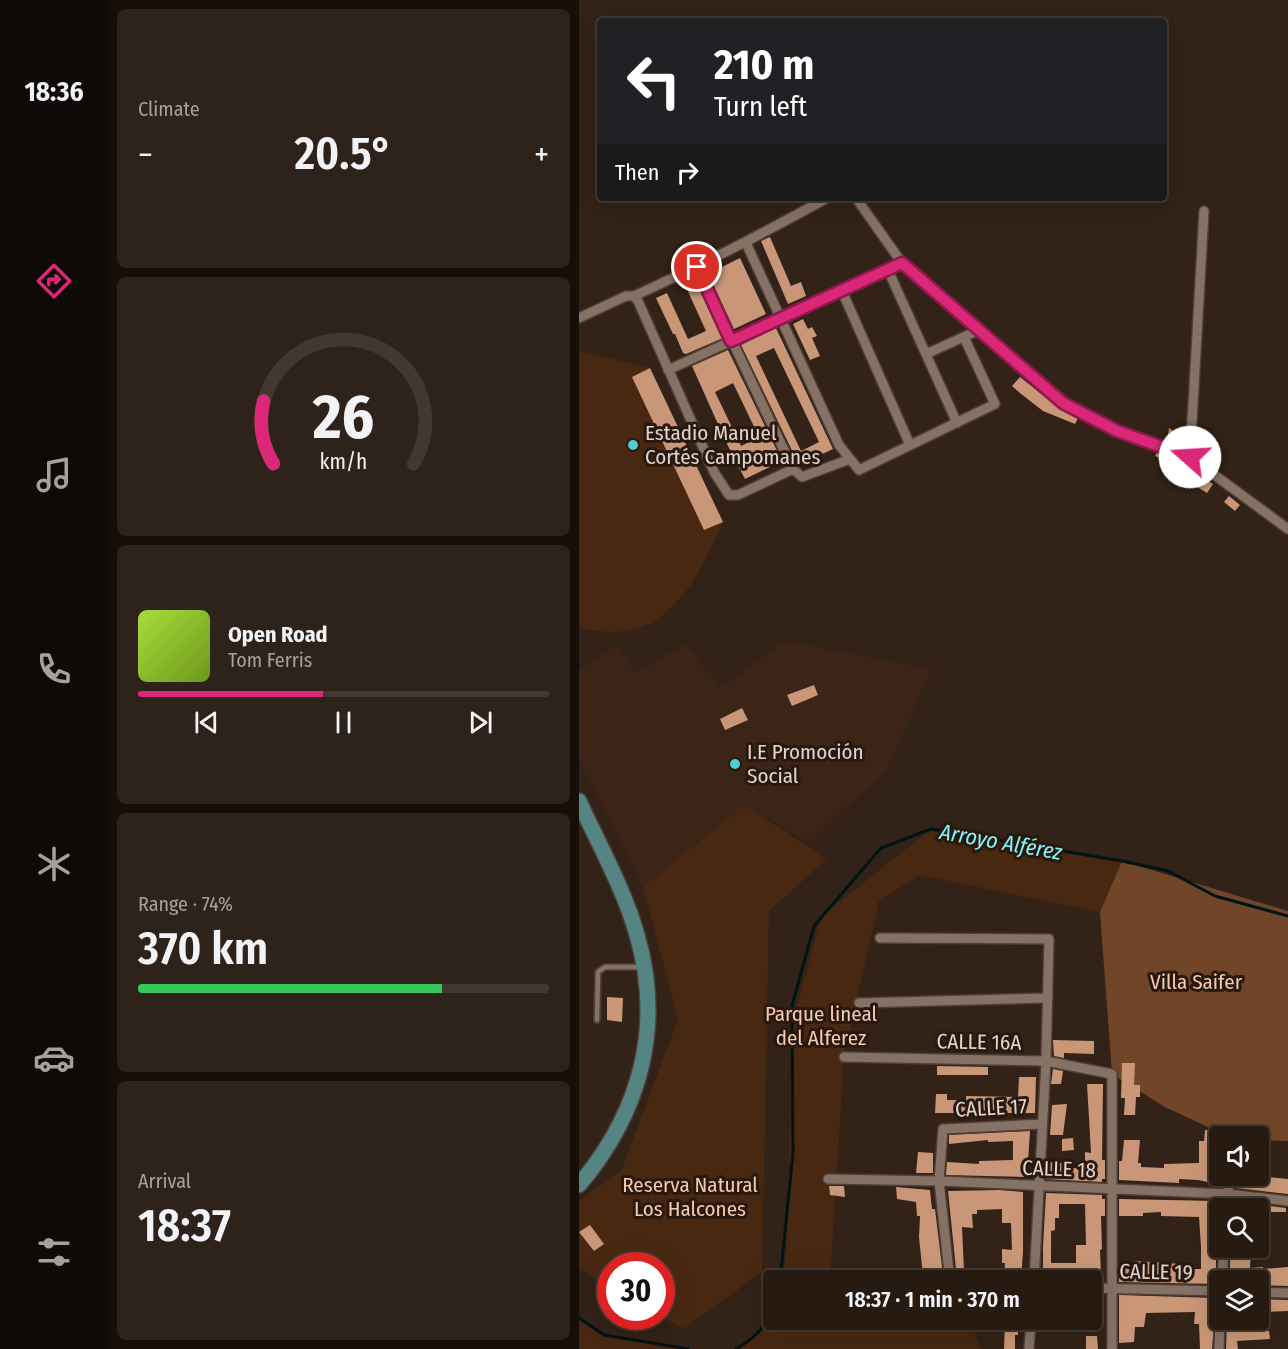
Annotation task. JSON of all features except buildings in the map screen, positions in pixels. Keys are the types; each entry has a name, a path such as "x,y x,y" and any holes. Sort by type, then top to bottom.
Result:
{"main road":[{"path":"579,801 623,895 637,934 645,967 647,1006 646,1041 639,1082 633,1100 614,1135 579,1185"}],"street":[{"path":"579,318 697,267 822,201"},
{"path":"858,201 902,263 1063,403 1117,431 1190,457 1288,529"},
{"path":"1190,457 1204,211"},
{"path":"746,243 839,445 859,470 995,404 964,337"},
{"path":"668,370 902,263"},
{"path":"697,267 793,469 802,477 850,459"},
{"path":"888,270 957,423"},
{"path":"842,291 910,445"},
{"path":"634,296 714,472 729,495 738,495 793,469"},
{"path":"926,354 979,330"},
{"path":"880,938 1049,939 1046,1061 1035,1270"},
{"path":"859,1003 1048,998"},
{"name":"CALLE 16A","path":"844,1056 1046,1061 1112,1074 1112,1189"},
{"name":"CALLE 17","path":"939,1181 943,1129 1042,1124"},
{"name":"CALLE 18","path":"828,1179 939,1181 1227,1194 1288,1200"},
{"path":"939,1181 948,1270"},
{"path":"1227,1198 1228,1186"},
{"path":"1112,1189 1112,1349"},
{"name":"CALLE 19","path":"1102,1288 1209,1291"},
{"path":"1269,1292 1288,1293"},
{"path":"1029,1349 1030,1330"},
{"path":"1219,1349 1220,1330"}],"lane":[{"path":"597,1020 598,972 605,967 645,967"}],"shaded area":[{"name":"I.E Promoción Social","path":"785,641 932,669 888,768 809,843 744,805 643,887 579,760 579,669 617,645 636,673 685,644 721,687"}],"green space":[{"name":"Estadio Manuel Cortés Campomanes","path":"579,351 650,368 723,522 700,569 672,608 654,621 633,630 608,632 579,627"},
{"name":"Reserva Natural Los Halcones","path":"744,805 827,859 769,911 762,1272 683,1329 675,1324 675,1252 597,1252 597,1279 579,1269 579,1201 622,1169 678,1019 643,887"},
{"name":"Parque lineal del Alferez","path":"931,829 1122,861 1100,912 920,875 879,901 844,1057 831,1270 785,1270 789,1192 792,1025 821,917"},
{"name":"Villa Saifer","path":"1122,861 1288,911 1288,1141 1269,1140 1269,1126 1209,1128 1165,1107 1112,1074 1100,912"},
{"path":"579,1317 604,1335 684,1349 581,1349 579,1348"},
{"path":"763,1327 763,1330 969,1330 974,1331 981,1349 734,1349"}],"waterway":[{"name":"Arroyo Alférez","path":"781,1270 793,1153 792,1006 814,926 881,848 931,829 1122,861 1168,871 1215,896 1288,916"},
{"name":"Arroyo Alférez","path":"579,1318 604,1335 688,1349"},
{"name":"Arroyo Alférez","path":"736,1349 758,1333 763,1326"}],"place":[{"name":"Estadio Manuel Cortés Campomanes","path":"633,445"},
{"name":"I.E Promoción Social","path":"735,764"}],"route":[{"path":"697,267 731,341 902,263 1063,403 1117,431 1190,457"}]}
